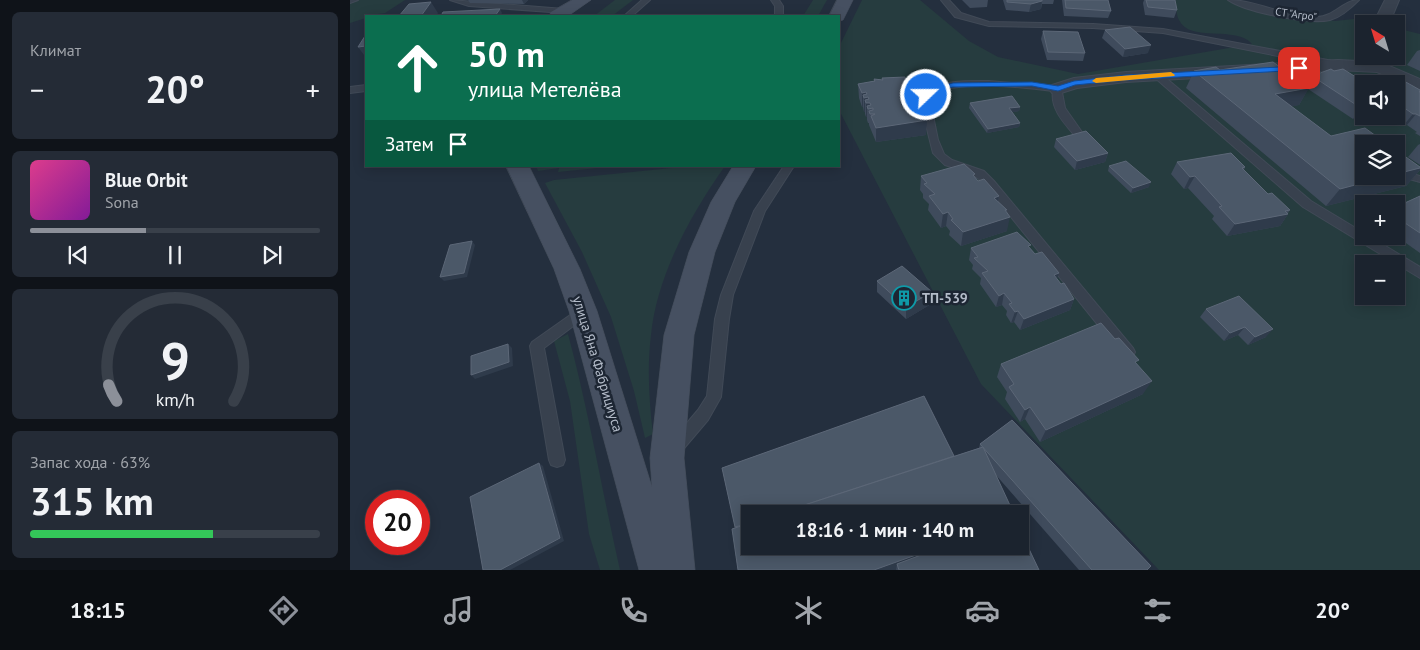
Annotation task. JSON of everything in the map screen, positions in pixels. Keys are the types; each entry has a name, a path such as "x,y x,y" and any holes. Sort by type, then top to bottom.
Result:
{"main road":[{"path":"566,14 583,0"},
{"path":"566,14 596,0"},
{"path":"838,15 845,0"},
{"name":"улица Яна Фабрициуса","path":"516,167 567,269 583,311 658,570"},
{"path":"676,570 668,458 679,335 702,252 723,202 744,167"}],"street":[{"path":"1386,15 1392,2 1408,0"},
{"path":"1058,89 1074,83 1157,75 1355,63"},
{"path":"1383,65 1420,86"}],"lane":[{"path":"350,1 354,0"},
{"path":"454,0 469,4 566,14"},
{"path":"629,15 646,0"},
{"path":"775,0 779,6 779,15"},
{"path":"945,0 958,15 983,24 1092,26 1163,31 1338,65"},
{"name":"СТ \"Агро\"","path":"1232,0 1259,8 1309,18 1327,18 1336,15 1355,0"},
{"path":"1157,75 1306,204 1420,273"},
{"path":"1079,135 1064,114 1057,96 1058,89 1032,84 953,85 930,90 926,95 925,102 940,156 948,162 980,173 990,183 1136,362"},
{"path":"350,90 365,88"},
{"path":"668,458 714,397 727,295 760,211 788,167"},
{"path":"1406,175 1420,179"},
{"path":"558,460 537,346 583,311"}],"green space":[{"path":"350,0 405,0 385,13 365,15 365,18 350,23"},
{"path":"615,0 633,0 613,15 595,15"},
{"path":"813,0 827,0 819,15 804,15"},
{"path":"862,0 920,0 969,41 998,57 1078,74 1252,44 1245,38 1236,35 1203,33 1184,27 1178,18 1175,0 1228,0 1250,10 1335,21 1355,19 1355,65 1405,65 1405,30 1420,34 1420,570 1159,570 981,384 840,112 840,45"},
{"path":"536,167 607,167 558,172 559,168 538,171"},
{"path":"681,167 724,167 688,225 660,290 651,335 649,360 653,434 645,438 634,391 611,317 582,252 545,183 554,180"},
{"path":"568,334 620,570 600,570 589,534 570,401 554,341"}],"building":[{"path":"1007,0 1042,1 1031,4 1007,2"},
{"path":"1065,0 1108,0 1111,11 1066,8"},
{"path":"1146,0 1175,0 1177,10 1148,7"},
{"path":"431,2 422,15 400,15 409,4"},
{"path":"500,9 496,15 442,15 443,12"},
{"path":"1130,27 1151,45 1125,49 1105,30"},
{"path":"1043,31 1078,32 1085,53 1048,52"},
{"path":"365,36 365,46 358,47"},
{"path":"1273,62 1309,88 1275,94 1331,136 1365,128 1375,135 1355,135 1355,185 1340,189 1194,71 1216,67 1220,70"},
{"path":"1331,69 1334,71 1343,69 1355,76 1355,104 1312,76"},
{"path":"905,77 910,86 906,87 916,108 920,108 927,120 876,128 871,116 875,114 870,114 869,111 873,110 873,108 868,109 867,106 871,105 866,103 865,100 869,99 868,97 864,98 863,95 867,94 866,92 862,93 858,84 875,81 874,79 883,80 882,78"},
{"path":"1405,82 1420,90 1420,116 1405,108"},
{"path":"1012,96 1020,107 1009,108 1020,123 988,129 970,103"},
{"path":"1086,131 1108,153 1077,161 1056,139"},
{"path":"1231,153 1245,167 1242,168 1268,194 1272,193 1290,210 1285,211 1288,214 1235,224 1219,207 1222,206 1195,176 1190,177 1177,162"},
{"path":"1405,156 1420,167 1405,172"},
{"path":"1126,161 1151,182 1133,188 1109,166"},
{"path":"964,164 975,174 973,175 978,181 984,179 999,196 994,198 1007,210 1005,210 1010,217 963,232 951,220 953,219 948,212 943,214 929,196 935,194 924,184 927,183 921,176"},
{"path":"1420,196 1420,233 1405,223 1405,203"},
{"path":"1017,232 1031,245 1028,246 1035,254 1042,252 1059,273 1054,275 1061,284 1064,283 1074,299 1024,319 1018,311 1015,312 1009,304 1012,303 1004,293 999,296 982,273 988,271 974,258 978,257 971,248"},
{"path":"472,241 464,273 440,277 450,245"},
{"path":"902,266 932,292 906,307 877,281"},
{"path":"1239,296 1273,329 1255,337 1245,327 1230,333 1206,309"},
{"path":"1101,323 1115,339 1119,338 1139,360 1135,362 1152,381 1046,430 1030,407 1025,410 1009,387 1014,384 1001,364"},
{"path":"508,344 509,362 471,375 471,356"},
{"path":"924,396 954,456 804,505 741,505 741,525 735,527 722,468"},
{"path":"1012,420 1151,566 1147,570 1092,570 980,444"},
{"path":"983,447 1010,505 805,505"},
{"path":"539,463 560,538 500,570 483,570 470,497"},
{"path":"741,526 741,555 916,555 874,570 738,570 732,529"},
{"path":"1029,549 1039,570 899,570 897,564 921,555 1029,555"}],"slow traffic":[{"path":"1096,81 1171,75"}],"place":[{"name":"ТП-539","path":"904,298"}],"route":[{"path":"926,95 930,90 953,85 1032,84 1058,89 1064,85 1074,83 1157,75 1299,68"}]}
